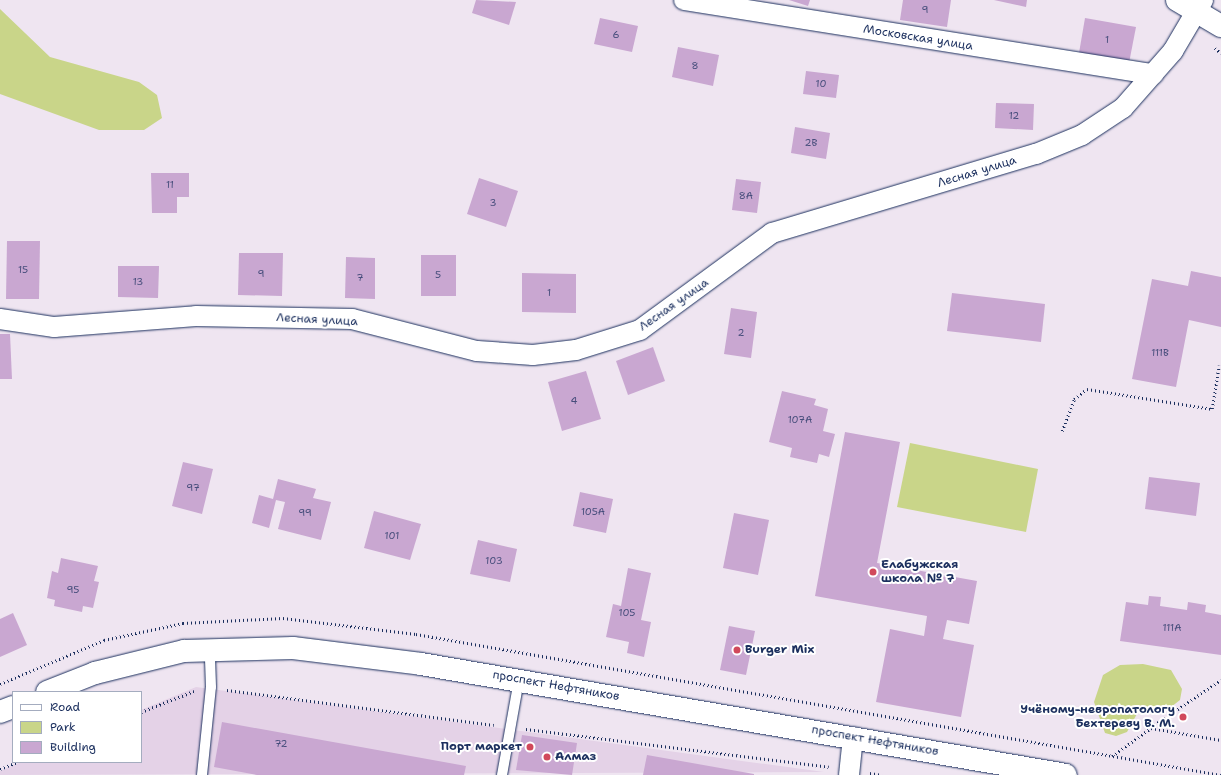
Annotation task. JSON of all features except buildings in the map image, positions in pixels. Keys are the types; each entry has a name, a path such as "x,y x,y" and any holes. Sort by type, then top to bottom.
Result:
{"main road":[{"path":"1177,0 1201,6 1221,26"},
{"name":"проспект Нефтяников","path":"50,691 96,673 184,651 210,649 293,648 362,654 854,737 1066,775"},
{"path":"0,712 12,706"}],"street":[{"name":"Московская улица","path":"684,0 1153,74"},
{"name":"Лесная улица","path":"0,319 54,328 196,316 352,319 477,351 533,355 576,350 640,330 772,233 1036,154 1082,135 1123,108 1173,51 1201,6"},
{"path":"850,775 854,737"}],"lane":[{"path":"202,775 212,687 210,649"},
{"path":"502,775 520,680"}],"path":[{"path":"1062,430 1074,399 1087,389 1212,409 1219,366"},
{"path":"1112,756 1221,680"},
{"path":"1151,728 1221,740"},
{"path":"0,769 15,763"}],"shaded area":[{"path":"196,687 824,772 0,775 0,771 19,763 142,763 142,710"}],"green space":[{"path":"0,9 50,57 139,82 157,95 162,118 144,130 99,130 0,94"},
{"path":"910,443 1038,469 1026,532 897,507"},
{"path":"1143,664 1171,670 1182,689 1180,700 1171,707 1138,712 1127,732 1116,736 1105,733 1094,702 1103,675 1120,665"}],"place":[{"name":"Елабужская школа № 7","path":"873,572"},
{"name":"Burger Mix","path":"737,650"},
{"name":"Учёному-невропатологу Бехтереву В. М.","path":"1183,717"},
{"name":"Порт маркет","path":"530,747"},
{"name":"Алмаз","path":"547,757"}]}
